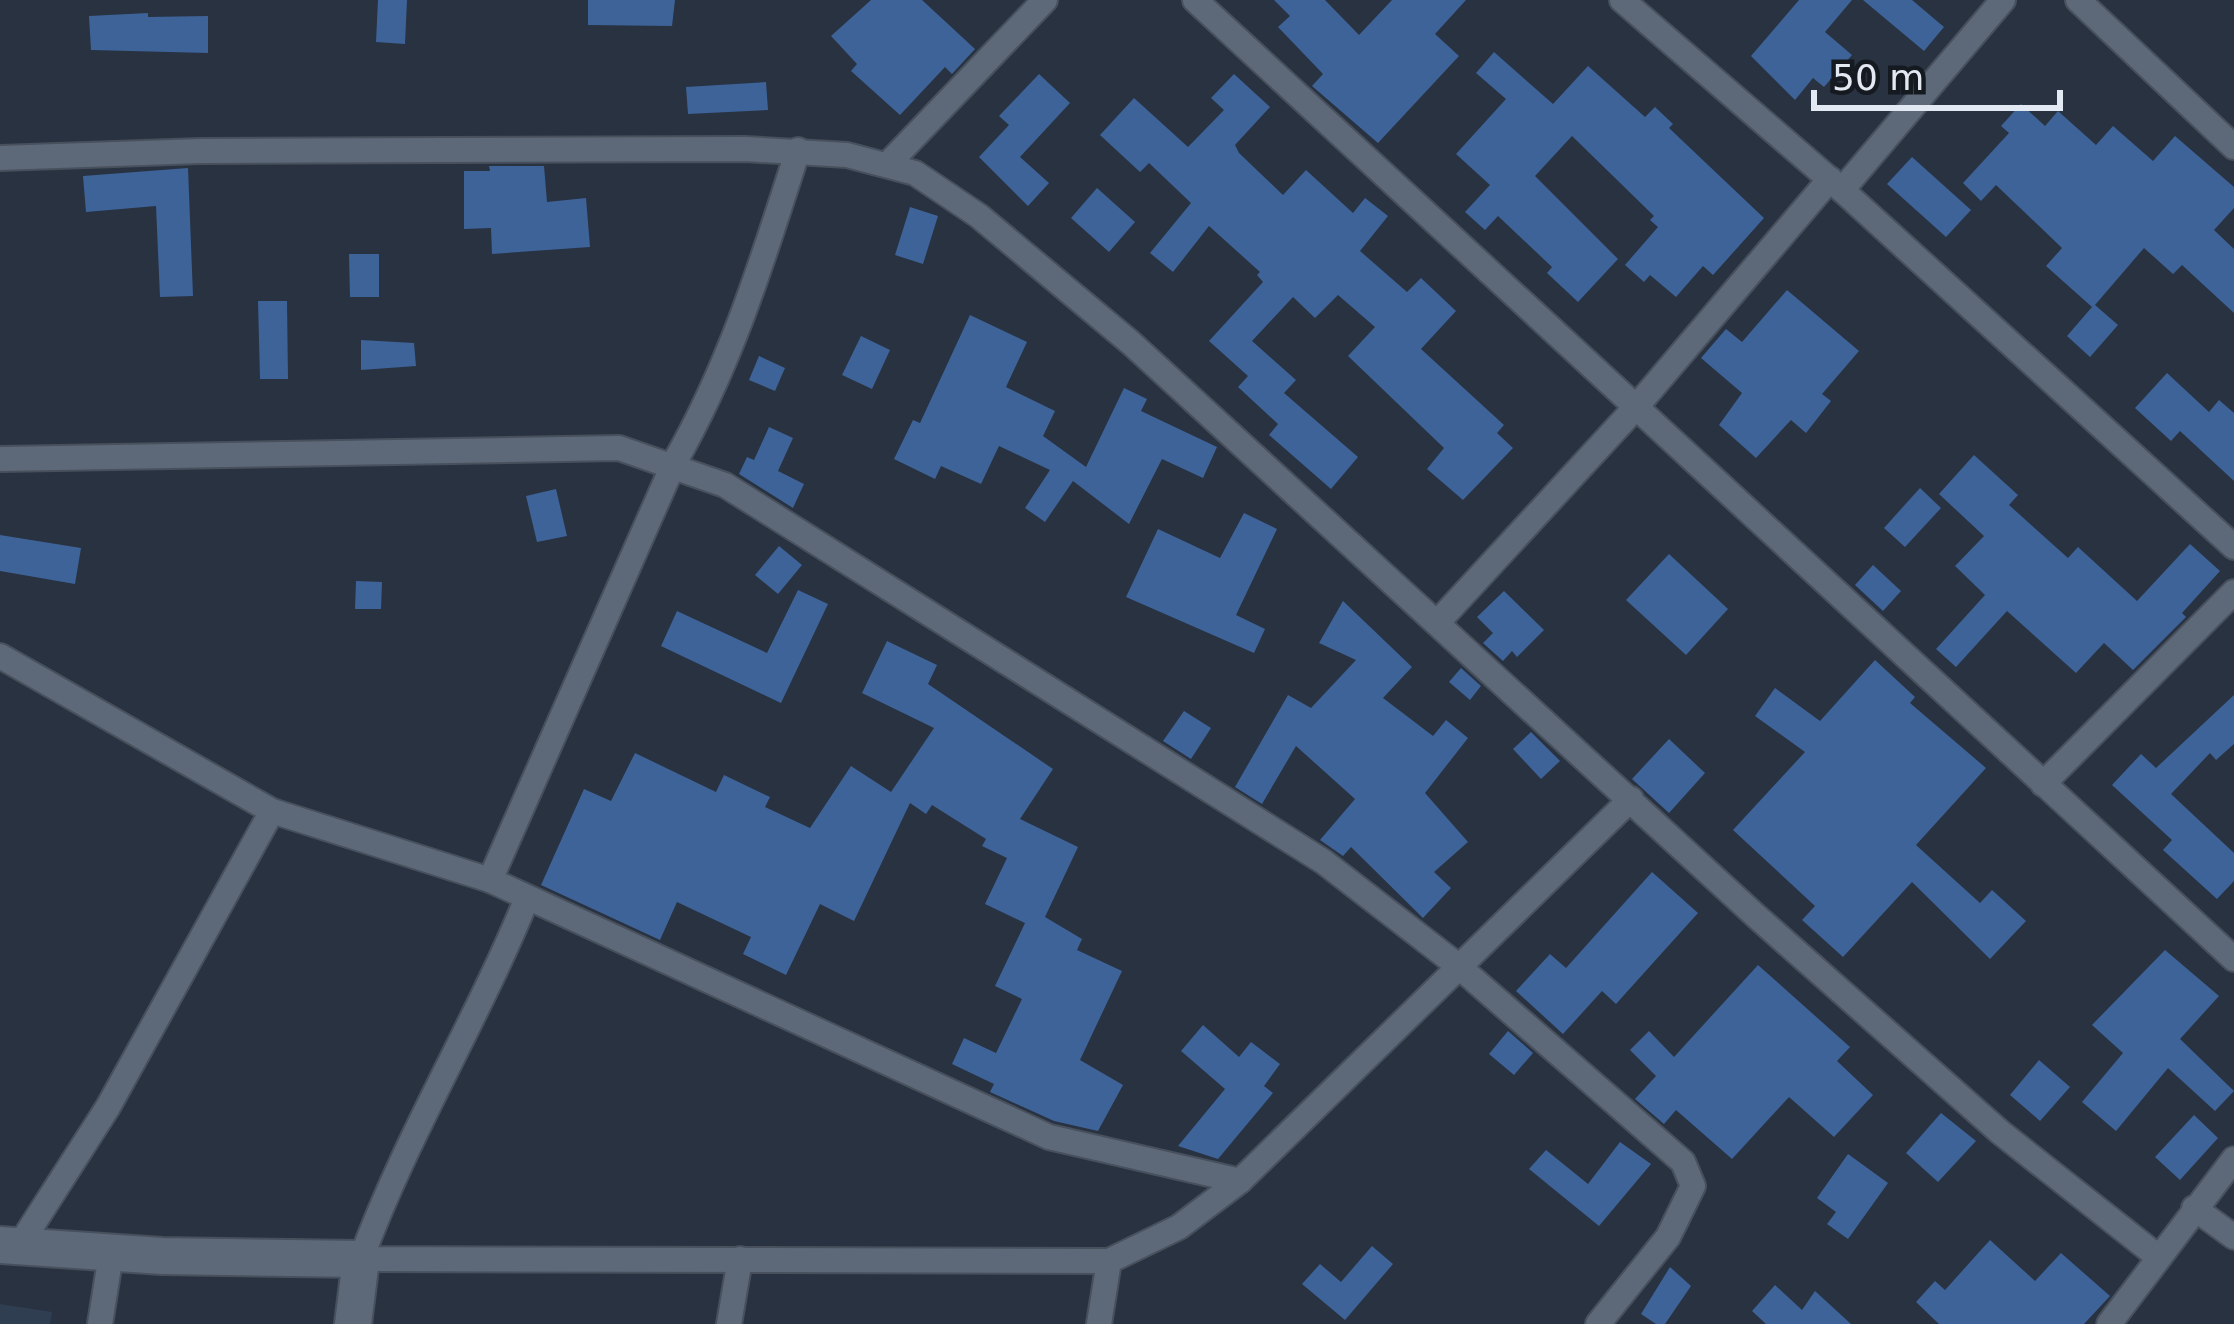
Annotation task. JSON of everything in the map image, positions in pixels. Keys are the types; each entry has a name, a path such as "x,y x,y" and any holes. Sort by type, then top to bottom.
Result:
{"street":[{"path":"889,163 1045,0"},
{"path":"1195,0 2234,959"},
{"path":"1622,0 1836,185 2234,547"},
{"path":"1437,623 2003,0"},
{"path":"2078,0 2234,147"},
{"path":"490,880 674,464 710,400 741,326 798,150"},
{"path":"0,158 200,151 798,150 889,163 947,192 1097,314 1982,1116 2157,1256"},
{"path":"0,459 619,448 674,464 777,515 1324,862 1457,965 1689,1170 1693,1186 1683,1215 1598,1324"},
{"path":"2044,784 2234,592"},
{"path":"0,656 272,811 490,880 701,973 1049,1137 1240,1181"},
{"path":"9,1245 111,1253 361,1259 1109,1261 1179,1228 1240,1181 1631,799"},
{"path":"9,1245 108,1107 272,811"},
{"path":"353,1324 361,1259 413,1131 489,987 527,898"},
{"path":"2109,1324 2234,1159"},
{"path":"2194,1208 2234,1237"},
{"path":"100,1324 111,1253"},
{"path":"730,1324 740,1258"},
{"path":"1099,1324 1109,1261"}],"shaded area":[{"path":"0,1304 52,1312 50,1324 0,1324"}],"building":[{"path":"378,0 407,0 405,44 376,42"},
{"path":"588,0 675,0 672,26 588,25"},
{"path":"871,0 922,0 975,49 952,74 945,67 900,115 851,71 857,64 831,36"},
{"path":"1274,0 1325,0 1359,35 1392,0 1466,0 1435,34 1459,56 1378,143 1312,86 1323,74 1278,27 1290,16"},
{"path":"1799,0 1852,0 1825,32 1852,55 1824,87 1813,78 1795,100 1751,56"},
{"path":"1863,0 1912,0 1944,27 1924,51"},
{"path":"148,13 148,17 208,16 208,53 91,50 89,16"},
{"path":"1494,52 1553,104 1588,66 1645,117 1655,107 1673,124 1669,128 1764,218 1713,275 1703,266 1676,297 1650,275 1644,282 1625,265 1658,227 1650,220 1654,216 1572,136 1535,176 1618,259 1578,302 1547,273 1552,267 1498,216 1485,230 1465,212 1490,185 1456,154 1506,99 1476,73"},
{"path":"1039,74 1070,103 1020,157 1049,183 1028,206 979,157 1009,125 999,116"},
{"path":"1234,74 1270,107 1235,145 1239,153 1283,195 1306,170 1353,213 1365,198 1388,216 1360,251 1407,292 1421,278 1456,311 1421,349 1504,425 1497,433 1513,448 1463,500 1427,469 1444,448 1348,356 1375,327 1338,295 1315,318 1293,297 1252,341 1296,380 1284,393 1358,457 1331,489 1269,435 1278,424 1238,387 1248,376 1209,341 1263,282 1257,275 1260,272 1209,226 1173,272 1150,253 1191,203 1149,163 1140,172 1100,135 1134,98 1188,147 1224,110 1211,98"},
{"path":"766,82 768,110 688,114 686,87"},
{"path":"2021,104 2045,126 2058,111 2096,145 2113,126 2153,161 2175,136 2234,187 2234,208 2214,230 2234,249 2234,313 2182,265 2173,274 2144,248 2095,305 2118,325 2090,357 2067,336 2092,307 2046,266 2062,248 1996,185 1981,201 1963,183 2009,133 2001,126"},
{"path":"1912,157 1971,210 1946,237 1887,184"},
{"path":"489,166 544,166 547,202 586,198 590,247 492,254 491,228 464,229 464,171 490,171"},
{"path":"188,168 193,296 160,297 156,206 86,212 83,176"},
{"path":"1097,188 1135,222 1109,252 1071,218"},
{"path":"910,207 938,216 923,264 895,255"},
{"path":"349,254 379,254 379,297 350,297"},
{"path":"1787,290 1859,351 1822,394 1831,401 1806,433 1791,420 1756,458 1719,425 1742,393 1701,358 1726,329 1742,342"},
{"path":"258,301 287,301 288,379 260,379"},
{"path":"970,315 1027,342 1006,387 1055,411 1043,436 1086,467 1124,388 1147,399 1141,411 1217,447 1203,478 1162,459 1129,524 1073,481 1045,522 1025,508 1050,470 999,446 981,484 941,466 935,479 894,459 913,420 920,423"},
{"path":"861,336 890,350 872,389 842,375"},
{"path":"361,340 414,343 416,366 361,370"},
{"path":"759,356 785,368 775,391 749,380"},
{"path":"2167,373 2209,412 2219,400 2234,413 2234,481 2180,431 2171,441 2135,408"},
{"path":"769,427 793,438 778,471 804,484 793,508 739,474 747,457 754,460"},
{"path":"1974,455 2018,495 2009,505 2068,558 2078,547 2137,601 2190,544 2220,571 2182,613 2186,617 2133,670 2104,643 2076,673 2007,611 1956,667 1936,649 1985,595 1955,566 1984,536 1939,494"},
{"path":"1920,488 1941,508 1905,547 1884,528"},
{"path":"556,489 567,536 537,542 526,496"},
{"path":"1244,513 1277,529 1236,615 1265,629 1254,653 1126,597 1158,529 1220,558"},
{"path":"0,535 81,548 75,584 0,571"},
{"path":"779,546 802,565 778,594 755,575"},
{"path":"1669,554 1728,609 1686,655 1626,600"},
{"path":"1873,565 1901,591 1883,611 1855,585"},
{"path":"356,581 382,582 381,609 355,609"},
{"path":"798,590 828,604 781,703 661,646 677,611 767,653"},
{"path":"1504,591 1544,630 1517,657 1512,651 1503,661 1483,643 1493,633 1477,617"},
{"path":"1343,601 1412,667 1383,698 1433,736 1446,720 1468,738 1425,793 1468,842 1434,872 1451,888 1423,918 1351,847 1343,856 1320,840 1355,799 1296,746 1262,804 1235,787 1288,695 1311,708 1356,660 1319,643"},
{"path":"887,641 937,665 928,684 1053,769 1020,819 1078,847 1045,917 1082,939 1077,950 1122,971 1080,1060 1123,1085 1098,1131 1054,1121 990,1092 994,1084 952,1064 964,1038 996,1053 1022,999 995,986 1025,923 985,904 1007,858 982,846 986,839 932,805 926,814 910,803 854,921 820,904 786,975 743,954 751,937 677,902 660,940 541,885 584,789 611,801 635,753 716,792 724,775 770,797 765,807 810,828 851,766 891,792 934,728 862,693"},
{"path":"1875,660 1915,697 1910,703 1986,768 1916,845 1980,903 1992,890 2026,921 1990,959 1912,882 1843,957 1802,920 1815,906 1733,830 1805,752 1755,716 1775,688 1820,721"},
{"path":"1461,668 1481,686 1470,700 1449,682"},
{"path":"2234,695 2234,744 2216,760 2210,753 2171,794 2234,853 2234,881 2217,899 2163,850 2172,840 2112,785 2141,754 2156,768"},
{"path":"1184,711 1211,728 1191,759 1163,741"},
{"path":"1531,732 1560,761 1541,779 1513,749"},
{"path":"1669,739 1705,773 1669,813 1632,779"},
{"path":"1652,872 1698,913 1616,1004 1602,991 1563,1034 1516,991 1550,954 1566,968"},
{"path":"2165,950 2219,996 2180,1039 2234,1091 2215,1111 2168,1068 2116,1131 2082,1102 2123,1053 2092,1025"},
{"path":"1758,965 1850,1047 1837,1061 1873,1095 1834,1137 1789,1097 1732,1159 1676,1110 1664,1124 1635,1099 1656,1076 1630,1050 1649,1031 1674,1057"},
{"path":"1203,1025 1239,1057 1251,1042 1280,1064 1264,1086 1273,1093 1218,1159 1178,1146 1225,1089 1181,1051"},
{"path":"1508,1031 1533,1053 1514,1075 1489,1054"},
{"path":"2039,1060 2070,1087 2040,1121 2010,1095"},
{"path":"1941,1113 1976,1141 1938,1182 1906,1153"},
{"path":"2194,1115 2218,1138 2180,1180 2155,1157"},
{"path":"1620,1142 1651,1164 1599,1226 1529,1169 1546,1150 1588,1184"},
{"path":"1848,1154 1888,1183 1848,1239 1827,1224 1836,1212 1817,1198"},
{"path":"1990,1240 2035,1281 2061,1253 2110,1296 2084,1324 1939,1324 1916,1302 1935,1281 1945,1290"},
{"path":"1372,1246 1393,1264 1345,1320 1302,1284 1320,1264 1341,1282"},
{"path":"1670,1267 1691,1286 1665,1324 1656,1324 1641,1314"},
{"path":"1775,1285 1802,1310 1815,1291 1851,1324 1766,1324 1752,1311"}]}
